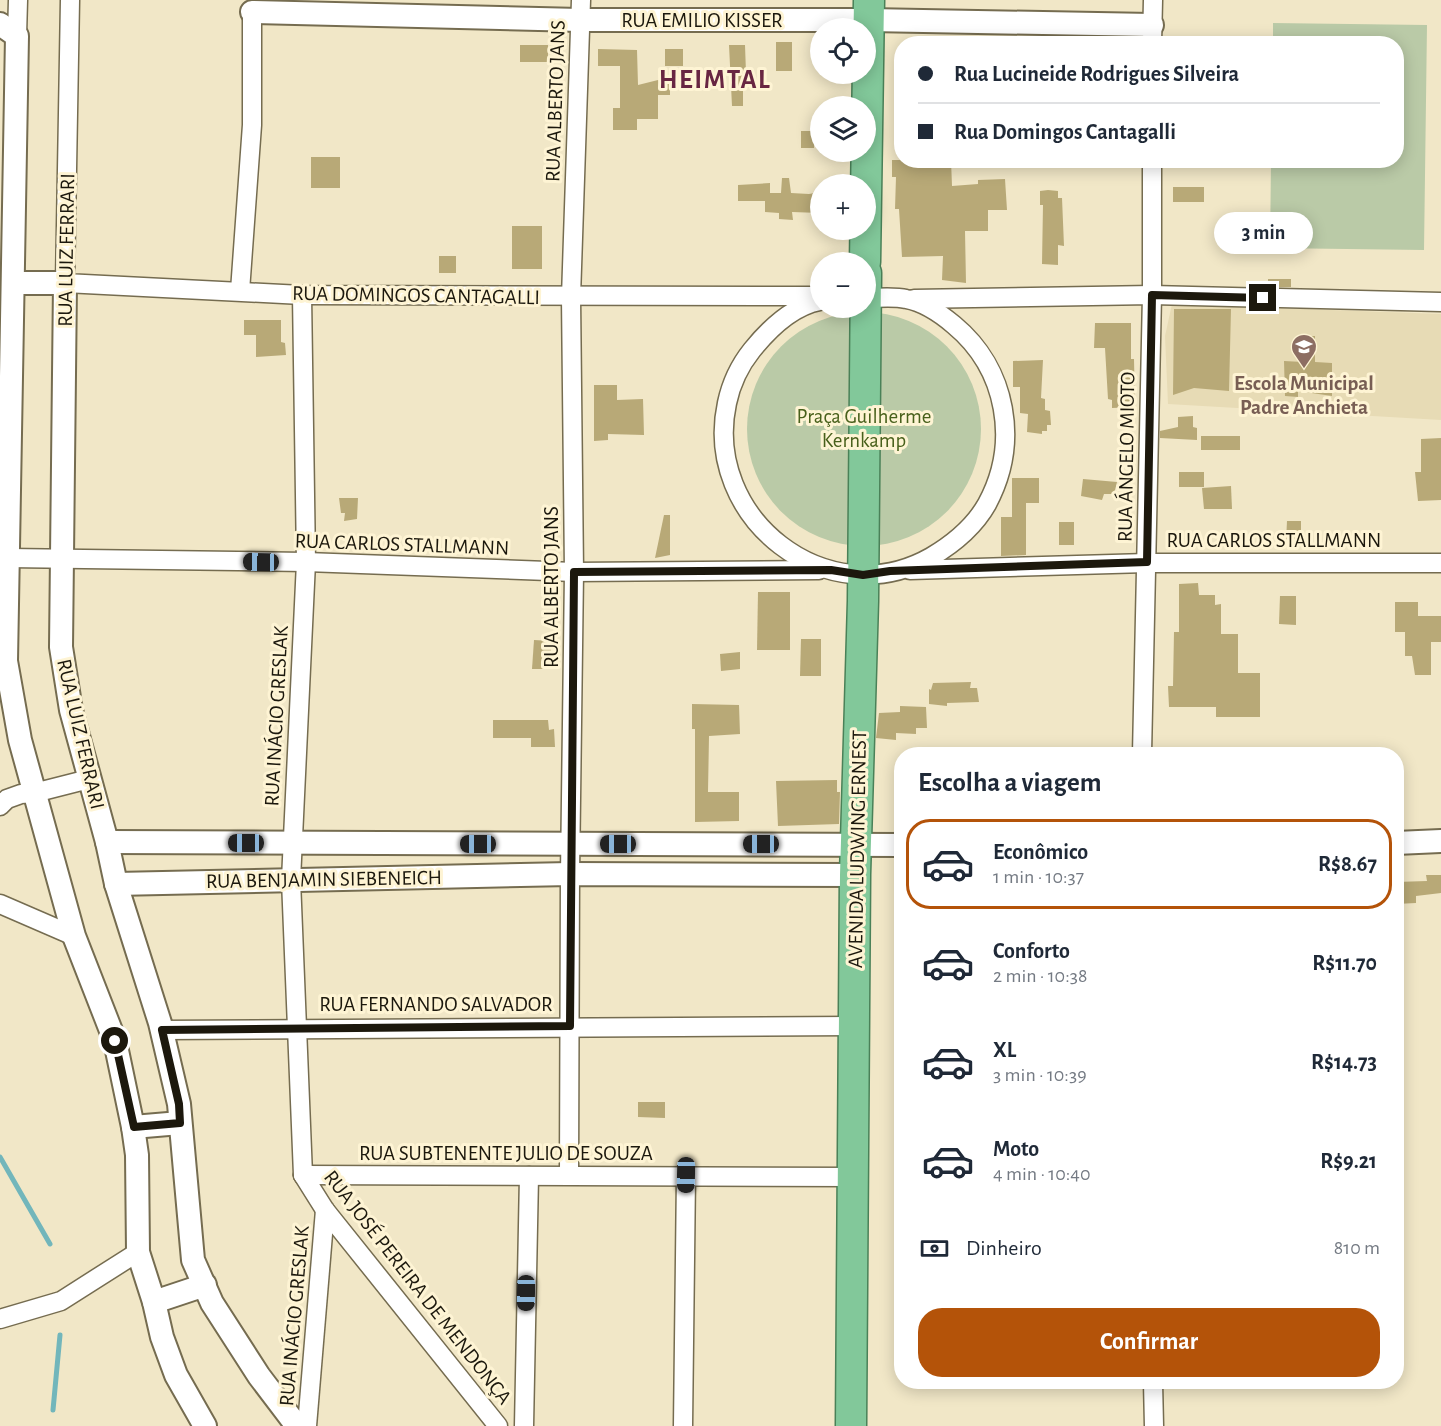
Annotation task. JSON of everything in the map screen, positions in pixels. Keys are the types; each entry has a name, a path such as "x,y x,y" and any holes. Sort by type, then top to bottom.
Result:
{"highway":[{"path":"865,252 869,10"},
{"name":"AVENIDA LUDWING ERNEST","path":"851,1426 855,875 877,573 867,318"}],"street":[{"path":"18,0 8,30 13,283 6,661 20,740 74,936 115,1041 134,1127 137,1155 138,1252 154,1302 162,1337 176,1375 205,1426"},
{"name":"RUA LUIZ FERRARI","path":"70,0 61,647 71,710 107,842 116,884 162,1030 179,1104 193,1260 212,1303 259,1376 297,1426"},
{"path":"1152,34 1153,0"},
{"name":"RUA ALBERTO JANS","path":"569,1174 574,572 571,297 581,10"},
{"name":"RUA EMILIO KISSER","path":"252,12 869,10 1152,34"},
{"path":"240,291 252,125 252,12"},
{"name":"RUA ÁNGELO MIOTO","path":"1142,747 1152,295 1152,168"},
{"name":"RUA DOMINGOS CANTAGALLI","path":"13,283 302,295 810,298"},
{"name":"RUA INÁCIO GRESLAK","path":"302,295 306,562 291,880 303,1175"},
{"path":"876,298 1152,295 1441,302"},
{"path":"810,303 793,312 765,334 745,359 730,389 724,416 724,444 730,476 742,503 760,528 782,547 808,562 831,570 877,573 914,565 944,550 975,521 987,504 1002,465 1006,445 1006,422 1002,400 996,381 982,355 966,334 944,317 926,306 906,299"},
{"name":"RUA CARLOS STALLMANN","path":"8,558 306,562 574,572 831,570"},
{"name":"RUA CARLOS STALLMANN","path":"877,573 1147,562 1441,563"},
{"path":"0,806 7,799 21,794 34,793 89,779"},
{"path":"1404,843 1441,841"},
{"name":"RUA BENJAMIN SIEBENEICH","path":"107,842 894,845"},
{"name":"RUA BENJAMIN SIEBENEICH","path":"116,884 570,874 855,875"},
{"path":"0,904 74,936"},
{"name":"RUA FERNANDO SALVADOR","path":"162,1030 855,1026"},
{"path":"134,1127 180,1123"},
{"name":"RUA SUBTENENTE JULIO DE SOUZA","path":"303,1175 529,1176 569,1174 854,1177"},
{"name":"RUA JOSÉ PEREIRA DE MENDONÇA","path":"303,1175 325,1210 498,1426"},
{"path":"683,1426 686,1175"},
{"path":"524,1426 529,1176"},
{"name":"RUA INÁCIO GRESLAK","path":"307,1426 325,1210"},
{"path":"0,1319 61,1301 138,1252"},
{"path":"154,1302 205,1285"},
{"path":"1153,1389 1154,1426"}],"shaded area":[{"name":"Escola Municipal Padre Anchieta","path":"1172,304 1441,314 1441,420 1168,404 1165,336"}],"green space":[{"path":"1273,23 1427,25 1424,250 1270,248 1271,168 1404,168 1404,36 1273,36"},
{"name":"Praça Guilherme Kernkamp","path":"876,313 898,317 919,326 938,339 954,355 972,384 981,429 976,463 967,484 954,503 929,526 909,537 864,546 819,537 799,526 774,503 756,474 747,429 756,384 767,364 790,339 809,326 827,318 876,318"}],"building":[{"path":"776,42 792,42 792,71 776,71"},
{"path":"520,45 548,45 548,62 520,62"},
{"path":"729,45 745,45 746,73 743,74 743,106 732,106"},
{"path":"598,49 637,50 638,85 670,77 670,95 658,95 658,119 637,119 637,130 613,130 613,108 620,108 620,66 598,66"},
{"path":"665,49 683,49 683,66 665,66"},
{"path":"801,131 810,131 810,148 801,148"},
{"path":"311,157 340,157 340,188 311,188"},
{"path":"892,160 894,160 894,168 951,168 952,186 978,184 978,180 1005,179 1007,210 988,210 988,231 965,231 966,283 942,280 943,256 902,257 899,209 895,209 896,177 892,177"},
{"path":"782,178 789,178 791,193 810,194 810,213 792,212 793,220 779,219 779,213 765,212 765,201 738,201 738,185 770,183 770,193 781,193"},
{"path":"1173,187 1204,187 1204,202 1173,202"},
{"path":"1040,191 1058,191 1058,198 1062,198 1064,246 1058,245 1058,265 1042,264 1043,205 1040,205"},
{"path":"512,226 542,226 542,269 512,269"},
{"path":"439,256 456,256 456,273 439,273"},
{"path":"1268,279 1291,279 1291,287 1268,287"},
{"path":"1174,309 1231,309 1229,391 1194,388 1173,395"},
{"path":"244,320 281,320 281,342 285,343 286,355 256,357 256,335 244,335"},
{"path":"1095,323 1131,323 1135,407 1112,408 1112,400 1108,399 1105,348 1094,348"},
{"path":"1306,336 1315,336 1315,362 1332,363 1332,396 1298,391 1298,397 1285,396 1284,361 1303,362"},
{"path":"1043,360 1041,398 1045,399 1045,410 1050,411 1051,425 1047,425 1047,431 1042,431 1042,434 1027,432 1028,414 1020,413 1020,387 1013,387 1013,361"},
{"path":"594,385 617,385 617,400 643,399 644,435 608,434 608,440 594,441"},
{"path":"1193,416 1193,427 1197,428 1197,440 1160,438 1160,431 1178,427 1178,417"},
{"path":"1201,436 1240,436 1240,450 1201,450"},
{"path":"1441,438 1441,500 1418,501 1415,472 1421,472 1421,439"},
{"path":"1179,472 1204,472 1204,487 1179,487"},
{"path":"1012,478 1039,478 1039,503 1026,503 1026,555 1001,556 1001,517 1012,517"},
{"path":"1083,479 1117,482 1114,494 1104,494 1102,500 1081,496"},
{"path":"1231,486 1232,509 1204,509 1202,488"},
{"path":"339,498 358,498 357,519 344,521 345,513 341,513"},
{"path":"664,515 670,515 670,555 655,558"},
{"path":"1287,521 1301,521 1301,540 1286,542"},
{"path":"1059,522 1074,522 1074,545 1059,545"},
{"path":"1198,583 1199,595 1215,595 1215,605 1221,604 1221,634 1238,634 1238,673 1260,673 1260,717 1216,717 1216,707 1169,707 1168,686 1173,686 1174,632 1179,632 1179,584"},
{"path":"758,592 790,592 790,650 757,650"},
{"path":"1280,596 1296,596 1296,625 1279,624"},
{"path":"1395,602 1418,602 1418,616 1441,616 1441,642 1431,642 1431,675 1415,675 1412,656 1405,656 1405,632 1395,632"},
{"path":"801,639 821,639 821,676 800,676"},
{"path":"534,640 551,641 551,669 532,669"},
{"path":"740,652 740,669 721,671 720,654"},
{"path":"971,682 970,688 977,688 979,702 947,703 947,706 929,704 929,689 931,690 933,683"},
{"path":"692,704 739,705 740,734 709,736 708,792 739,792 739,821 695,822 695,729 692,729"},
{"path":"900,706 926,707 927,728 916,728 916,734 896,733 896,740 876,738 879,713 900,712"},
{"path":"493,720 548,720 549,730 554,729 555,747 531,747 531,738 493,738"},
{"path":"837,780 837,792 840,792 839,824 778,826 776,781"},
{"path":"1426,875 1441,875 1441,893 1416,896 1416,903 1404,904 1404,882 1427,881"},
{"path":"638,1102 665,1102 665,1118 638,1117"}],"waterway":[{"path":"0,1157 50,1244"},
{"path":"53,1410 60,1335"}],"place":[{"name":"Escola Municipal Padre Anchieta","path":"1304,370"}],"district":[{"name":"HEIMTAL","path":"715,79"}],"route":[{"path":"115,1041 134,1127 180,1123 179,1104 162,1030 570,1026 574,572 831,570 863,575 890,571 1147,562 1152,295 1263,298"}]}
